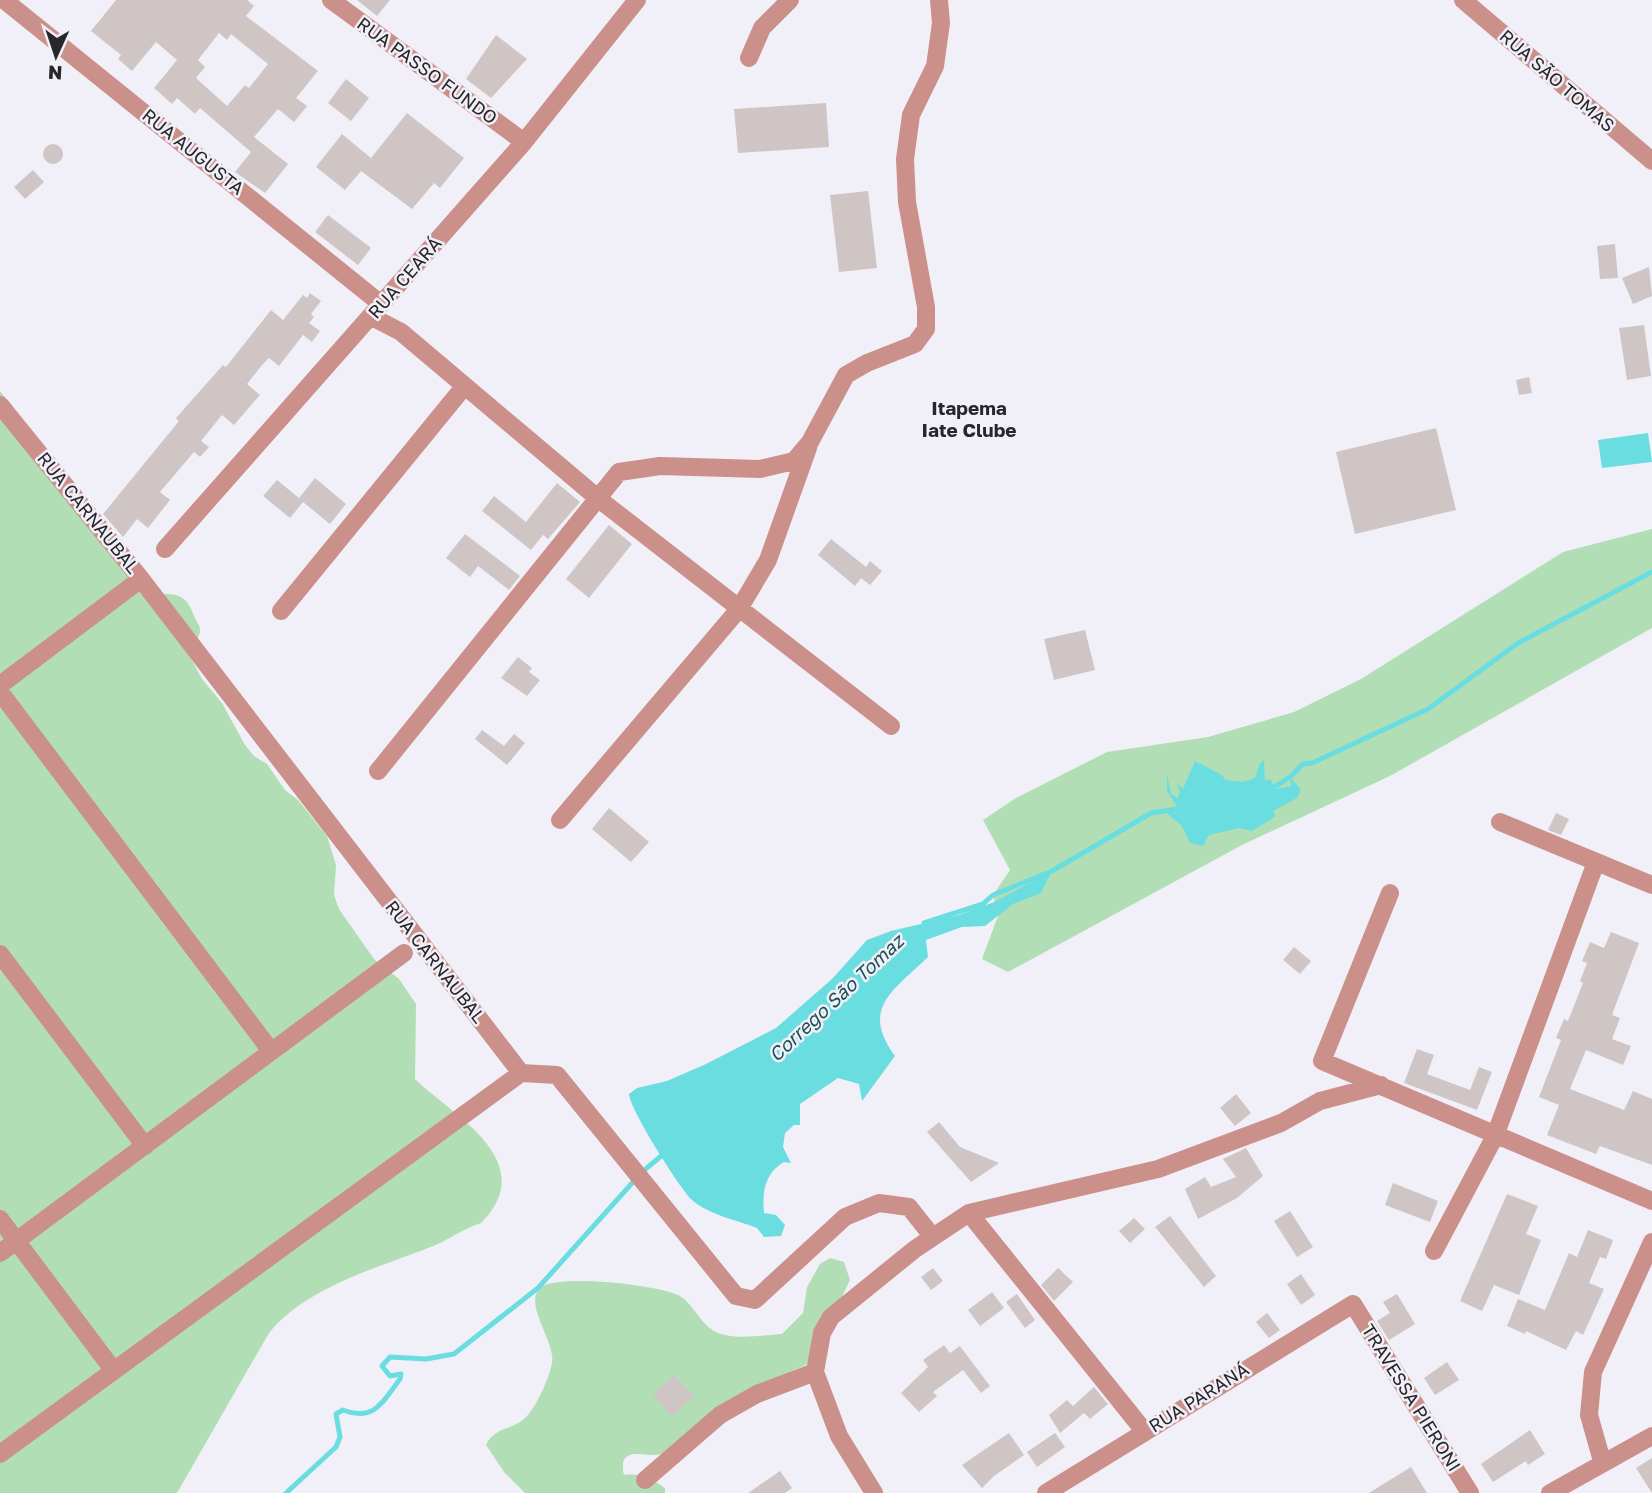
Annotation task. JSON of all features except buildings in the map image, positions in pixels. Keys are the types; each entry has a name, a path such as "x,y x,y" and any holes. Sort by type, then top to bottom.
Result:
{"street":[{"name":"RUA AUGUSTA","path":"4,0 377,310 463,388 600,500 891,726"},
{"name":"RUA PASSO FUNDO","path":"331,0 524,142"},
{"name":"RUA CEARÁ","path":"164,549 524,142 637,0"},
{"path":"749,58 762,28 790,0"},
{"path":"560,820 739,609 768,560 810,442 846,375 867,363 915,344 926,329 926,307 907,202 905,159 911,115 935,66 941,23 939,0"},
{"name":"RUA SÃO TOMAS","path":"1463,0 1652,162"},
{"path":"281,611 463,388"},
{"name":"RUA CARNAUBAL","path":"0,405 141,579 521,1073"},
{"path":"378,771 620,472 660,466 760,469 794,461 810,442"},
{"path":"0,685 141,579"},
{"path":"0,692 271,1051"},
{"path":"1500,822 1652,884"},
{"path":"1434,1251 1495,1136 1596,862"},
{"path":"1390,893 1322,1061 1652,1200"},
{"path":"0,1253 404,953"},
{"path":"0,954 145,1146"},
{"path":"0,1454 521,1073 557,1075 736,1296 755,1300 845,1217 879,1203 909,1207 932,1236"},
{"path":"874,1493 839,1436 815,1372 822,1333 831,1317 932,1236 969,1213 1158,1169 1281,1124 1320,1101 1381,1085"},
{"path":"969,1213 1145,1432"},
{"path":"0,1219 114,1371"},
{"path":"1602,1461 1589,1415 1593,1373 1652,1242"},
{"name":"RUA PARANÁ","path":"1045,1493 1353,1304"},
{"name":"TRAVESSA PIERONI","path":"1353,1304 1470,1493"},
{"path":"645,1480 720,1415 758,1394 815,1372"},
{"path":"1550,1493 1602,1461 1652,1436"}],"green space":[{"path":"0,391 159,598 164,594 175,595 189,605 200,632 187,651 202,679 222,703 245,745 254,756 267,764 285,790 298,800 327,836 336,865 334,895 339,909 374,959 399,979 416,1004 415,1079 469,1124 485,1142 497,1160 502,1180 497,1201 481,1223 438,1244 347,1279 304,1302 285,1316 269,1333 177,1493 0,1493"},
{"path":"1652,529 1652,628 1390,776 1242,845 1008,972 982,959 998,916 993,895 1010,870 983,820 1016,798 1107,752 1208,737 1294,712 1361,679 1563,552"},
{"path":"830,1258 844,1262 850,1280 810,1363 769,1381 672,1451 657,1455 632,1455 624,1460 624,1475 641,1475 665,1488 665,1493 525,1493 504,1472 486,1445 497,1433 525,1418 548,1378 552,1354 535,1304 540,1288 566,1281 586,1281 652,1288 680,1296 709,1328 721,1334 747,1337 782,1334 803,1313 807,1287 820,1264"}],"water":[{"path":"1648,433 1652,462 1602,468 1598,440"},
{"path":"1264,760 1265,781 1270,779 1276,789 1291,786 1290,777 1301,790 1297,798 1273,811 1276,816 1252,831 1240,828 1209,835 1203,846 1190,843 1182,826 1163,810 1175,813 1178,808 1167,791 1167,774 1171,794 1178,798 1180,791 1176,782 1183,789 1195,761 1222,775 1225,780 1243,782 1255,778 1260,763"},
{"path":"1052,871 1041,893 1013,904 985,926 962,927 926,940 928,957 885,1001 880,1025 895,1056 862,1101 859,1084 838,1078 800,1104 800,1125 794,1125 785,1133 783,1147 791,1163 784,1162 778,1166 769,1177 764,1191 764,1213 776,1215 785,1225 781,1236 764,1237 757,1228 715,1213 692,1200 656,1148 637,1115 629,1094 637,1088 667,1081 706,1064 776,1028 832,979 867,940 891,931 959,915 994,902"}],"waterway":[{"name":"Corrego São Tomaz","path":"1271,789 1290,777 1303,764 1312,763 1428,709 1518,643 1652,572"},
{"name":"Corrego São Tomaz","path":"924,923 983,904 993,895 1052,871 1151,813 1184,808"},
{"name":"Corrego São Tomaz","path":"286,1493 336,1447 340,1437 336,1414 343,1410 354,1413 371,1411 383,1402 401,1374 390,1376 382,1366 390,1357 426,1359 454,1354 538,1288 642,1172 666,1152"}],"district":[{"name":"Itapema Iate Clube","path":"969,419"}]}
